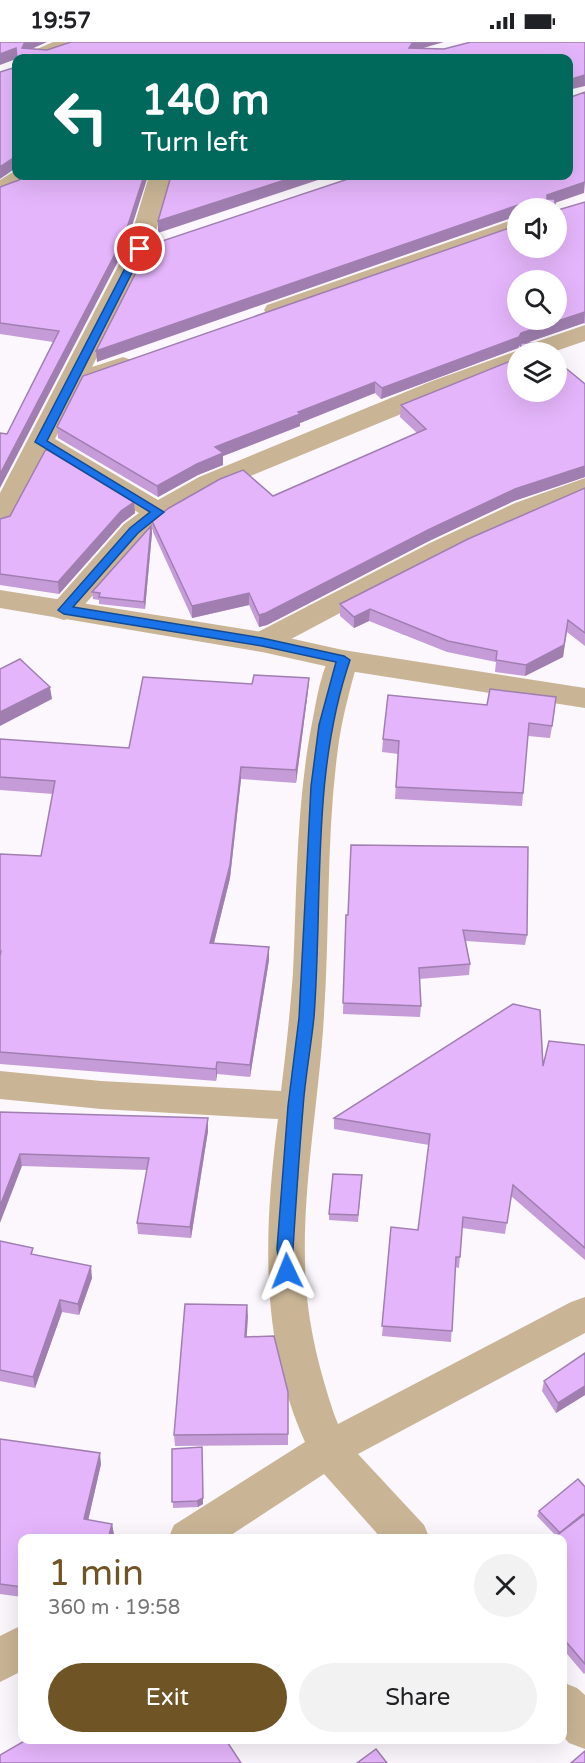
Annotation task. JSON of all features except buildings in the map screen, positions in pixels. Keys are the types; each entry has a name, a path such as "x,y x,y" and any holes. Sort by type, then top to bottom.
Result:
{"street":[{"path":"44,54 70,42"},
{"path":"0,190 16,180"},
{"path":"0,520 72,381 150,245 159,180"},
{"path":"257,317 507,229"},
{"path":"559,342 585,333"},
{"path":"72,381 149,356"},
{"path":"64,610 134,530 158,512 209,483 507,361"},
{"path":"40,442 158,512"},
{"path":"262,642 440,549 525,509 585,486"},
{"path":"0,599 262,642 344,660 585,698"},
{"path":"344,660 325,725 318,786 306,1018 295,1106 285,1249 290,1314 302,1375 328,1449 404,1534"},
{"path":"0,1085 101,1095 295,1106"},
{"path":"197,1534 328,1449 585,1314"},
{"path":"0,1661 18,1649"},
{"path":"567,1708 585,1727"}],"route":[{"path":"140,249 40,442 158,512 134,530 64,610 262,642 344,660 325,725 318,786 306,1018 295,1106 285,1249 287,1271"}]}
